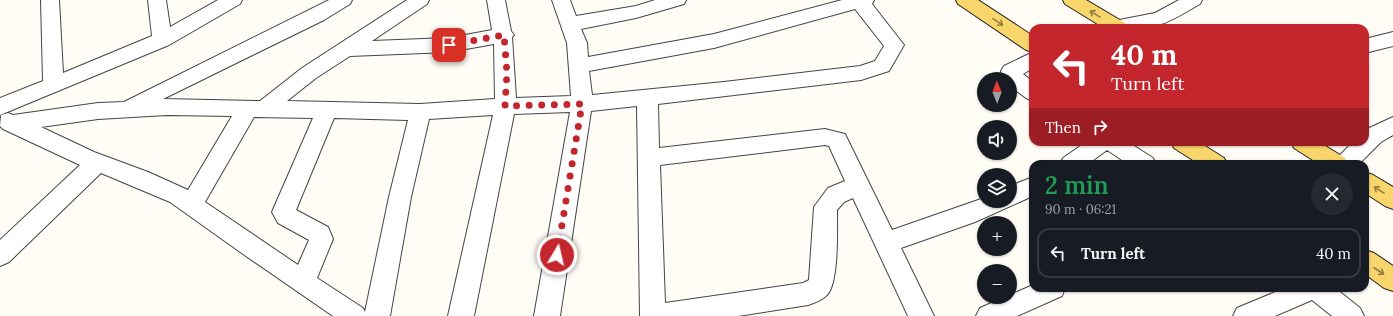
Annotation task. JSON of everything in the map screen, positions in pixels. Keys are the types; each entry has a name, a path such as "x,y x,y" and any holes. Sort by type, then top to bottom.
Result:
{"main road":[{"path":"966,0 1029,42"},
{"path":"1072,0 1112,24"},
{"path":"1188,146 1210,160"},
{"path":"1308,146 1331,160"},
{"path":"1369,184 1393,199"},
{"path":"1369,264 1393,280"}],"street":[{"path":"50,0 53,85"},
{"path":"157,0 162,40"},
{"path":"4,116 53,85 162,40 233,0"},
{"path":"123,110 318,15 343,0"},
{"path":"191,205 257,108 420,0"},
{"path":"461,316 505,106 507,73 504,35 496,0"},
{"path":"547,316 582,104 576,42 561,0"},
{"path":"570,24 636,12 677,0"},
{"path":"1133,24 1160,19 1193,0"},
{"path":"4,116 167,107 420,112 505,106 582,104 853,74 882,66 894,45 862,1 708,42 578,66"},
{"path":"345,49 449,45 504,35"},
{"path":"1369,45 1393,39"},
{"path":"1029,62 1011,71 1016,80 1029,89"},
{"path":"647,98 653,316"},
{"path":"303,282 321,239 320,234 286,216 284,212 327,110"},
{"path":"377,316 400,197 420,112"},
{"path":"4,116 98,162 162,187 178,195 354,316"},
{"path":"1369,140 1373,136 1393,125"},
{"path":"649,158 825,137 838,140 858,186 921,316"},
{"path":"1077,160 1097,146"},
{"path":"1116,146 1139,160"},
{"path":"1349,160 1363,146"},
{"path":"0,255 98,162"},
{"path":"660,316 808,294 819,287 823,276 826,207 836,195 858,186"},
{"path":"1017,194 1029,188"},
{"path":"885,243 984,208"},
{"path":"989,316 1044,292"},
{"path":"1246,316 1303,292"},
{"path":"1321,292 1351,316"}],"route":[{"path":"449,45 504,35 507,73 505,106 582,104 557,255"}]}
